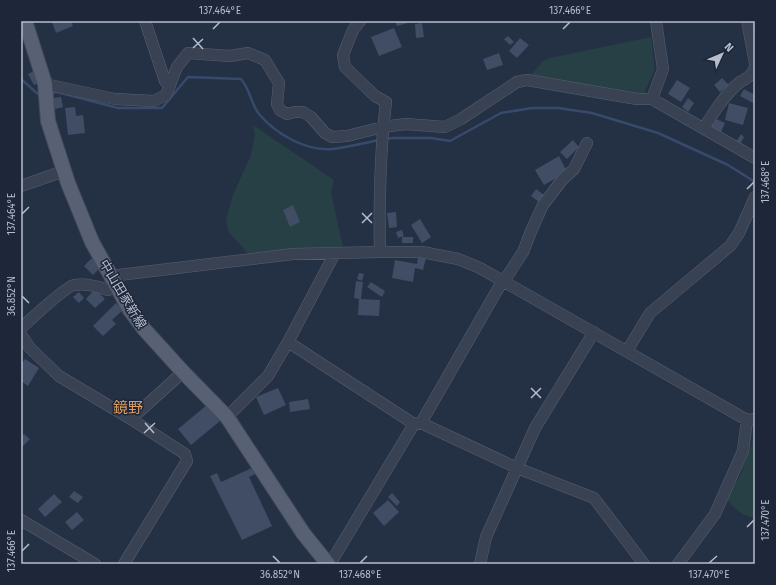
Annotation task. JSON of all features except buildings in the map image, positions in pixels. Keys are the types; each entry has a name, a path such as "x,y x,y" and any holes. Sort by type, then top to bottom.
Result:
{"main road":[{"name":"中山田家新線","path":"25,21 45,84 48,121 64,172 92,242 130,310 144,329 227,417 303,533 327,564"}],"street":[{"path":"145,21 165,81 170,86"},
{"path":"360,21 352,30 343,55 345,67 375,96 386,102 379,188 380,252"},
{"path":"652,99 664,69 656,21"},
{"path":"747,21 755,64"},
{"path":"45,84 115,99 154,101 166,95 177,67 188,53 230,56 248,53 265,60 279,83 277,104 280,110 287,114 303,112 311,117 325,133 332,137 347,136 383,127 406,124 445,127 461,119 517,82 527,80 637,100 652,99 755,158"},
{"path":"704,128 727,96 739,84 754,73 755,67"},
{"path":"327,564 333,560 418,423 503,280 508,275 522,252 543,205 562,180 574,169 587,143"},
{"path":"21,186 64,172"},
{"path":"627,351 650,313 730,246 739,234 754,202"},
{"path":"21,328 73,285 92,285 108,290 119,275 293,254 422,252 458,259 503,280 751,420 743,451 715,514 678,564"},
{"path":"227,417 268,376 336,253"},
{"path":"480,564 486,537 535,428 594,332"},
{"path":"21,335 30,348 59,376 186,454 187,460 124,564"},
{"path":"288,342 418,423 517,468 594,498 644,564"},
{"path":"131,419 183,372"},
{"path":"21,520 95,564"}],"green space":[{"path":"651,37 655,69 644,94 530,76 543,61 550,58"},
{"path":"253,125 334,180 331,192 343,247 250,256 228,231 226,220 233,195 251,155 255,134"},
{"path":"755,433 755,518 746,516 739,512 727,499 742,472"}],"waterway":[{"path":"49,93 57,92 118,108 162,108 188,77 241,79 259,114 274,128 292,140 322,149 332,149 380,140"},
{"path":"21,79 38,94 40,94"},
{"path":"385,139 431,138 450,141 501,113 532,108 558,108 592,113 658,133 728,165 755,182"}],"district":[{"name":"鏡野","path":"128,408"}]}
